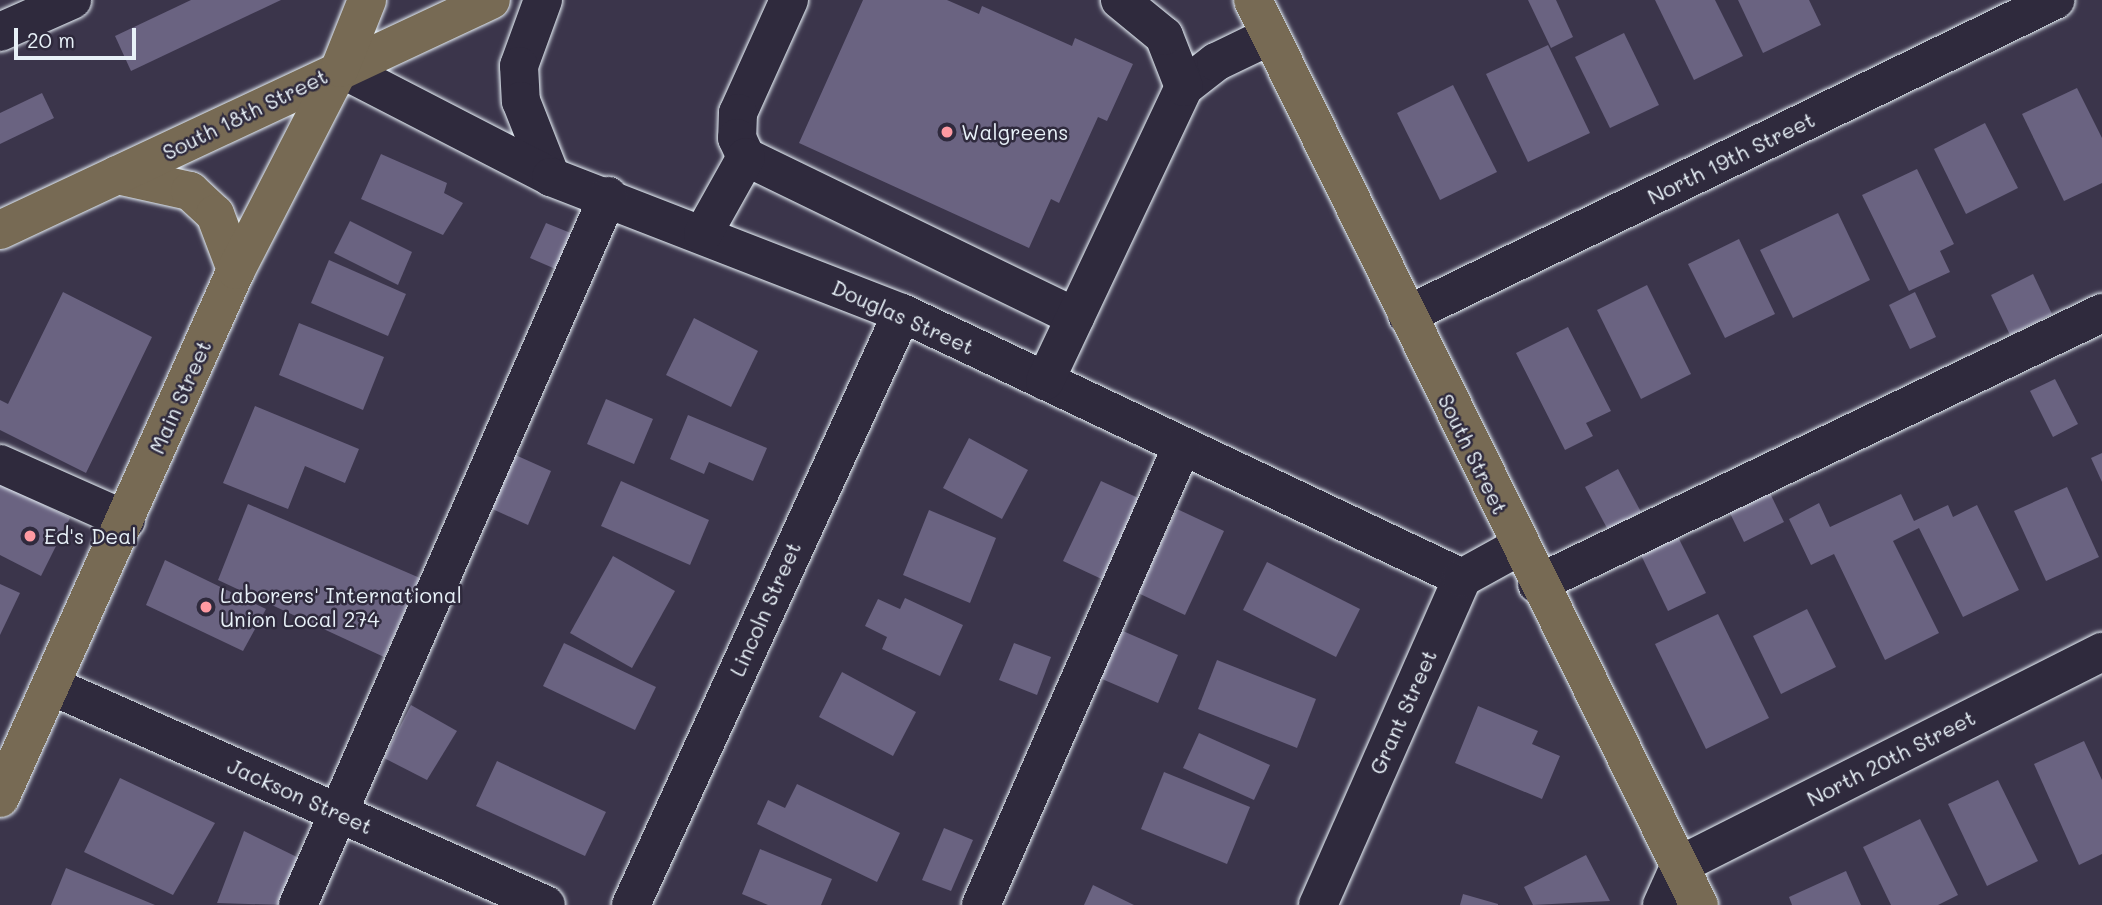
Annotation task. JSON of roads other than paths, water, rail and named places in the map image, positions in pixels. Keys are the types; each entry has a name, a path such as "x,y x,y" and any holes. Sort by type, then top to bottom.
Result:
{"main road":[{"name":"Main Street","path":"0,799 54,687 236,270 340,68 367,0"},
{"name":"South 18th Street","path":"0,230 340,68 491,0"},
{"name":"South Street","path":"1253,0 1518,547 1699,905"},
{"path":"117,175 190,191 215,214 236,270"}],"street":[{"path":"0,32 72,0"},
{"path":"543,0 519,66 521,101 551,177"},
{"path":"789,0 738,113 737,138 746,157 1075,317"},
{"path":"1120,0 1164,36 1184,87"},
{"name":"North 19th Street","path":"1407,315 2055,0"},
{"path":"1045,381 1184,87 1216,62 1270,36"},
{"name":"Douglas Street","path":"340,68 551,177 608,196 902,313 1462,578"},
{"path":"703,234 746,157"},
{"path":"298,905 341,814 608,196"},
{"name":"Lincoln Street","path":"631,905 902,313"},
{"path":"1537,584 2102,313"},
{"path":"981,905 1182,446"},
{"path":"0,464 126,520"},
{"path":"1462,578 1518,547"},
{"name":"Grant Street","path":"1318,905 1462,578"},
{"name":"North 20th Street","path":"1680,865 2102,652"},
{"name":"Jackson Street","path":"54,687 546,905"},
{"path":"1662,905 1680,865"}],"place":[{"name":"Walgreens","path":"947,132"},
{"name":"Ed's Deal","path":"30,536"},
{"name":"Laborers' International Union Local 274","path":"206,607"}]}
